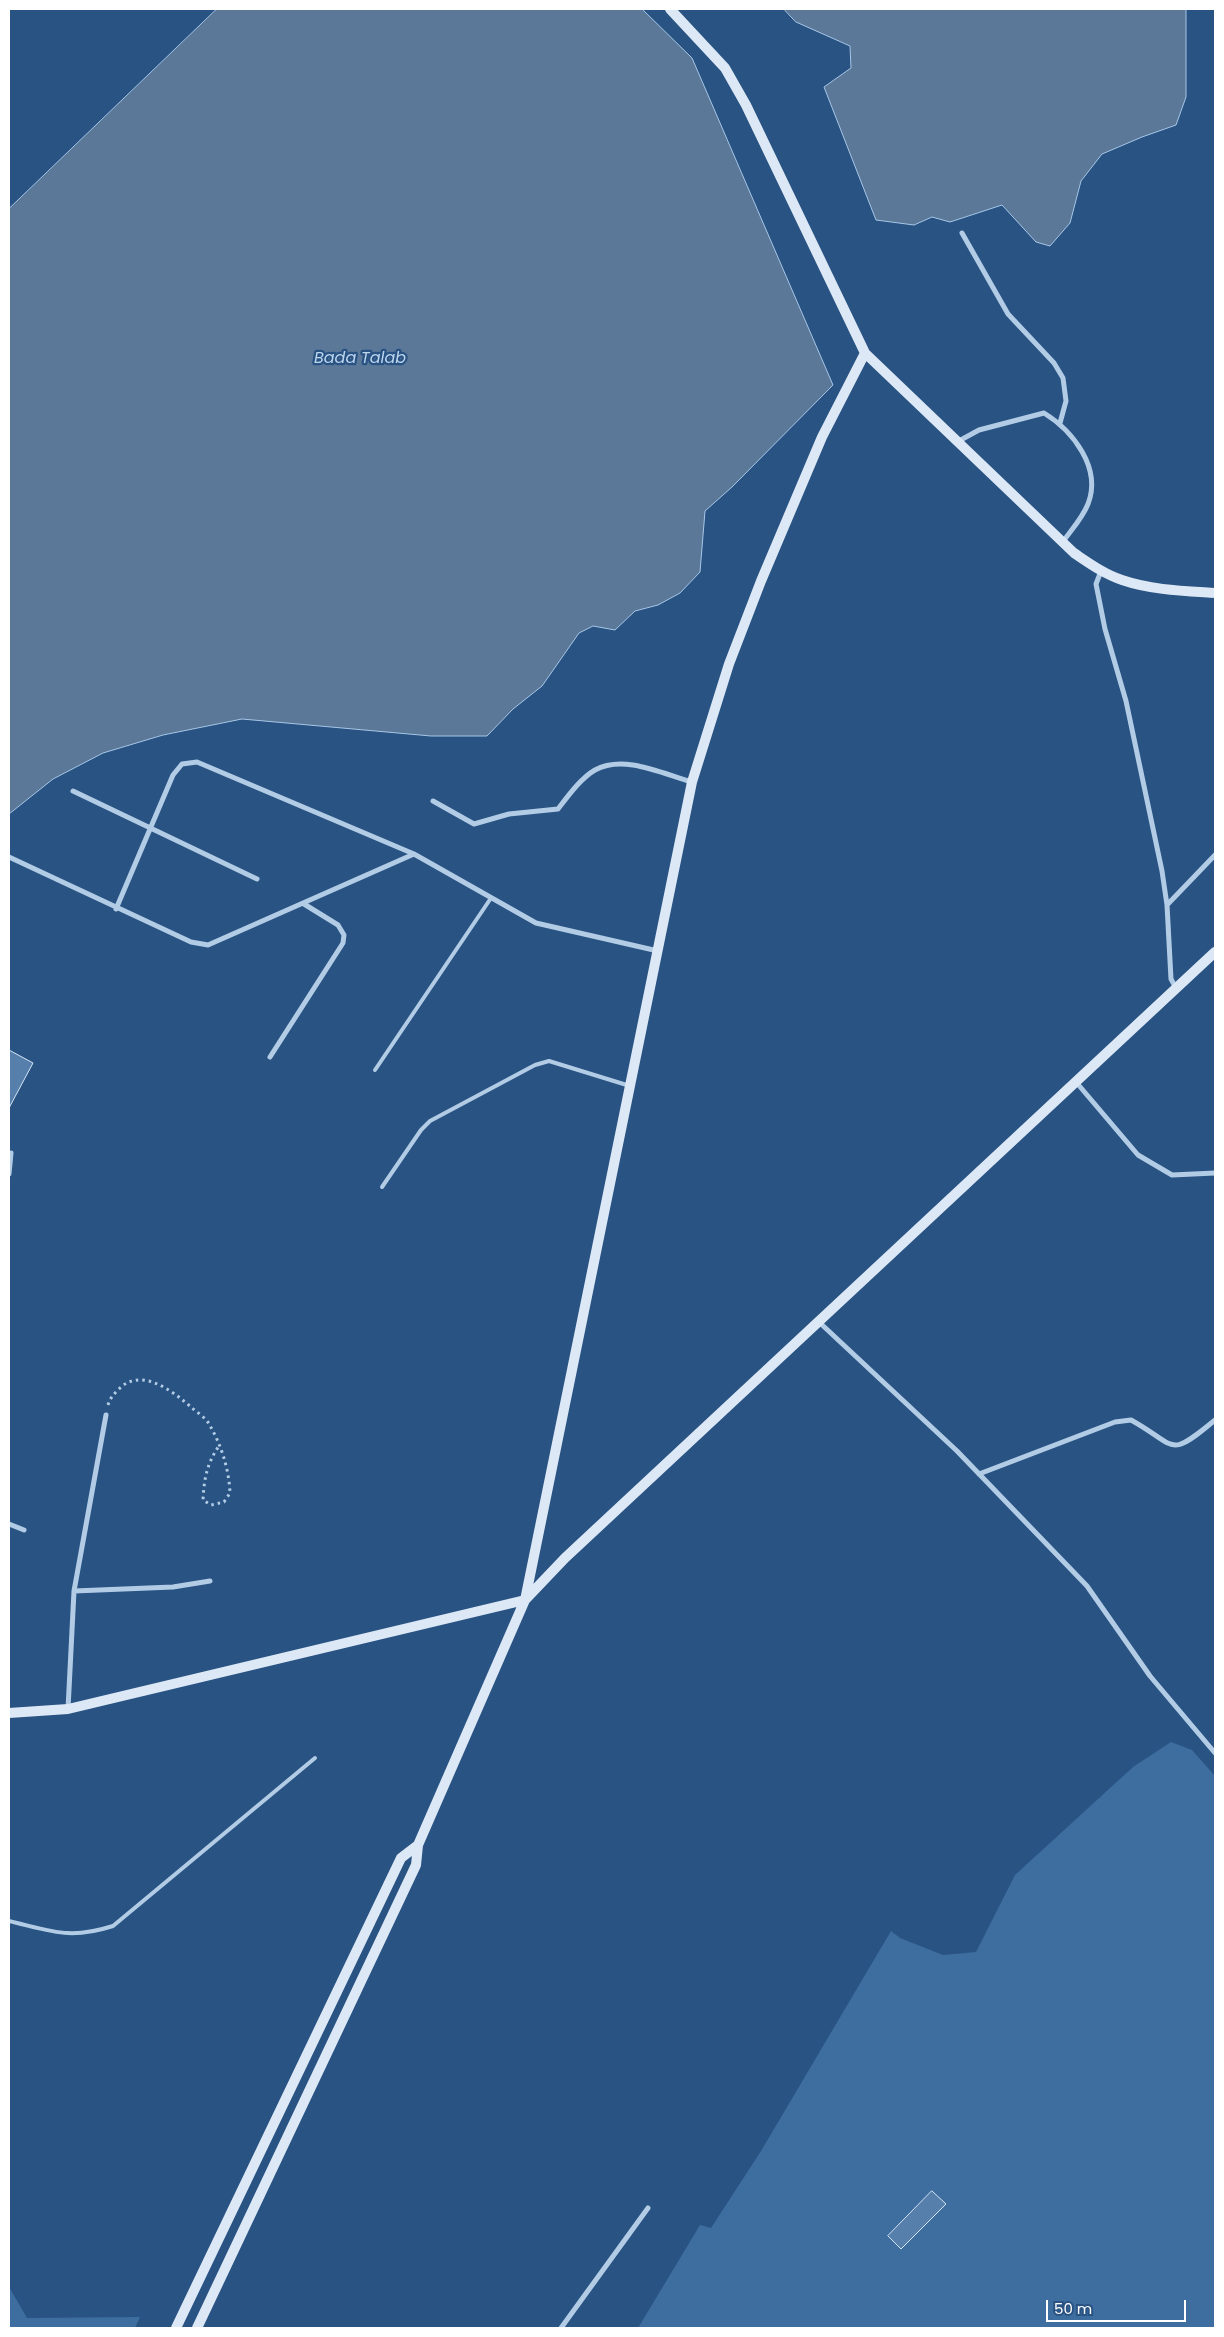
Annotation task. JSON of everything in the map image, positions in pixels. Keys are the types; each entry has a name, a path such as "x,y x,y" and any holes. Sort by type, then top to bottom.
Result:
{"main road":[{"path":"670,9 725,68 746,105 865,352 1062,543 1101,571 1123,581 1180,591 1215,593"},
{"path":"197,2328 416,1865 418,1845 525,1600 692,782 728,664 761,581 822,437 865,352"},
{"path":"9,1713 68,1709 525,1600 565,1558 1215,952"},
{"path":"176,2328 401,1858 418,1845"}],"street":[{"path":"962,233 1008,314 1054,363 1063,378 1066,401 1060,423"},
{"path":"956,442 979,430 1044,414 1060,423 1080,447 1092,479 1091,492 1082,515 1062,543"},
{"path":"1101,571 1096,584 1105,630 1126,701 1167,904 1171,979 1176,988"},
{"path":"116,909 173,775 182,764 197,762 414,854 536,924 658,951"},
{"path":"433,801 474,824 509,814 558,809 594,770 615,763 639,767 692,782"},
{"path":"73,792 257,879"},
{"path":"9,857 116,909 191,942 208,945 414,854"},
{"path":"1167,904 1215,855"},
{"path":"270,1057 343,944 344,935 338,925 304,904"},
{"path":"1076,1082 1138,1155 1172,1175 1215,1173"},
{"path":"9,1174 11,1153"},
{"path":"819,1322 979,1474 1087,1586 1150,1676 1215,1753"},
{"path":"68,1709 74,1591 106,1415"},
{"path":"979,1474 1115,1422 1131,1420 1164,1443 1178,1446 1190,1441 1215,1420"},
{"path":"9,1524 24,1530"},
{"path":"74,1591 173,1587 210,1580"},
{"path":"561,2328 648,2208"}],"lane":[{"path":"375,1070 491,898"},
{"path":"382,1187 421,1130 430,1121 535,1065 550,1061 630,1086"},
{"path":"9,1921 67,1934 88,1934 113,1926 315,1758"}],"path":[{"path":"106,1415 110,1400 125,1383 141,1379 155,1382 185,1401 209,1422 225,1460 230,1493 224,1502 211,1505 203,1500 206,1469 219,1446"}],"shaded area":[{"path":"1171,1742 1192,1750 1215,1776 1215,2328 638,2328 700,2225 711,2228 761,2151 891,1931 900,1938 943,1955 976,1952 1015,1875 1133,1767"},
{"path":"9,2287 27,2318 140,2317 135,2328 9,2328"}],"water":[{"name":"Bada Talab","path":"217,9 642,9 692,58 833,385 732,487 705,511 700,572 680,593 658,605 635,611 615,630 593,626 579,633 542,686 513,709 487,736 431,736 242,719 163,735 103,753 53,779 9,814 9,209"},
{"path":"784,9 1186,9 1186,97 1176,125 1102,154 1081,181 1070,223 1050,246 1036,242 1002,205 950,222 932,217 914,225 876,220 824,87 851,68 850,46 796,22"}],"building":[{"path":"9,1050 33,1063 9,1108"},
{"path":"932,2191 946,2204 901,2249 888,2236"}]}
